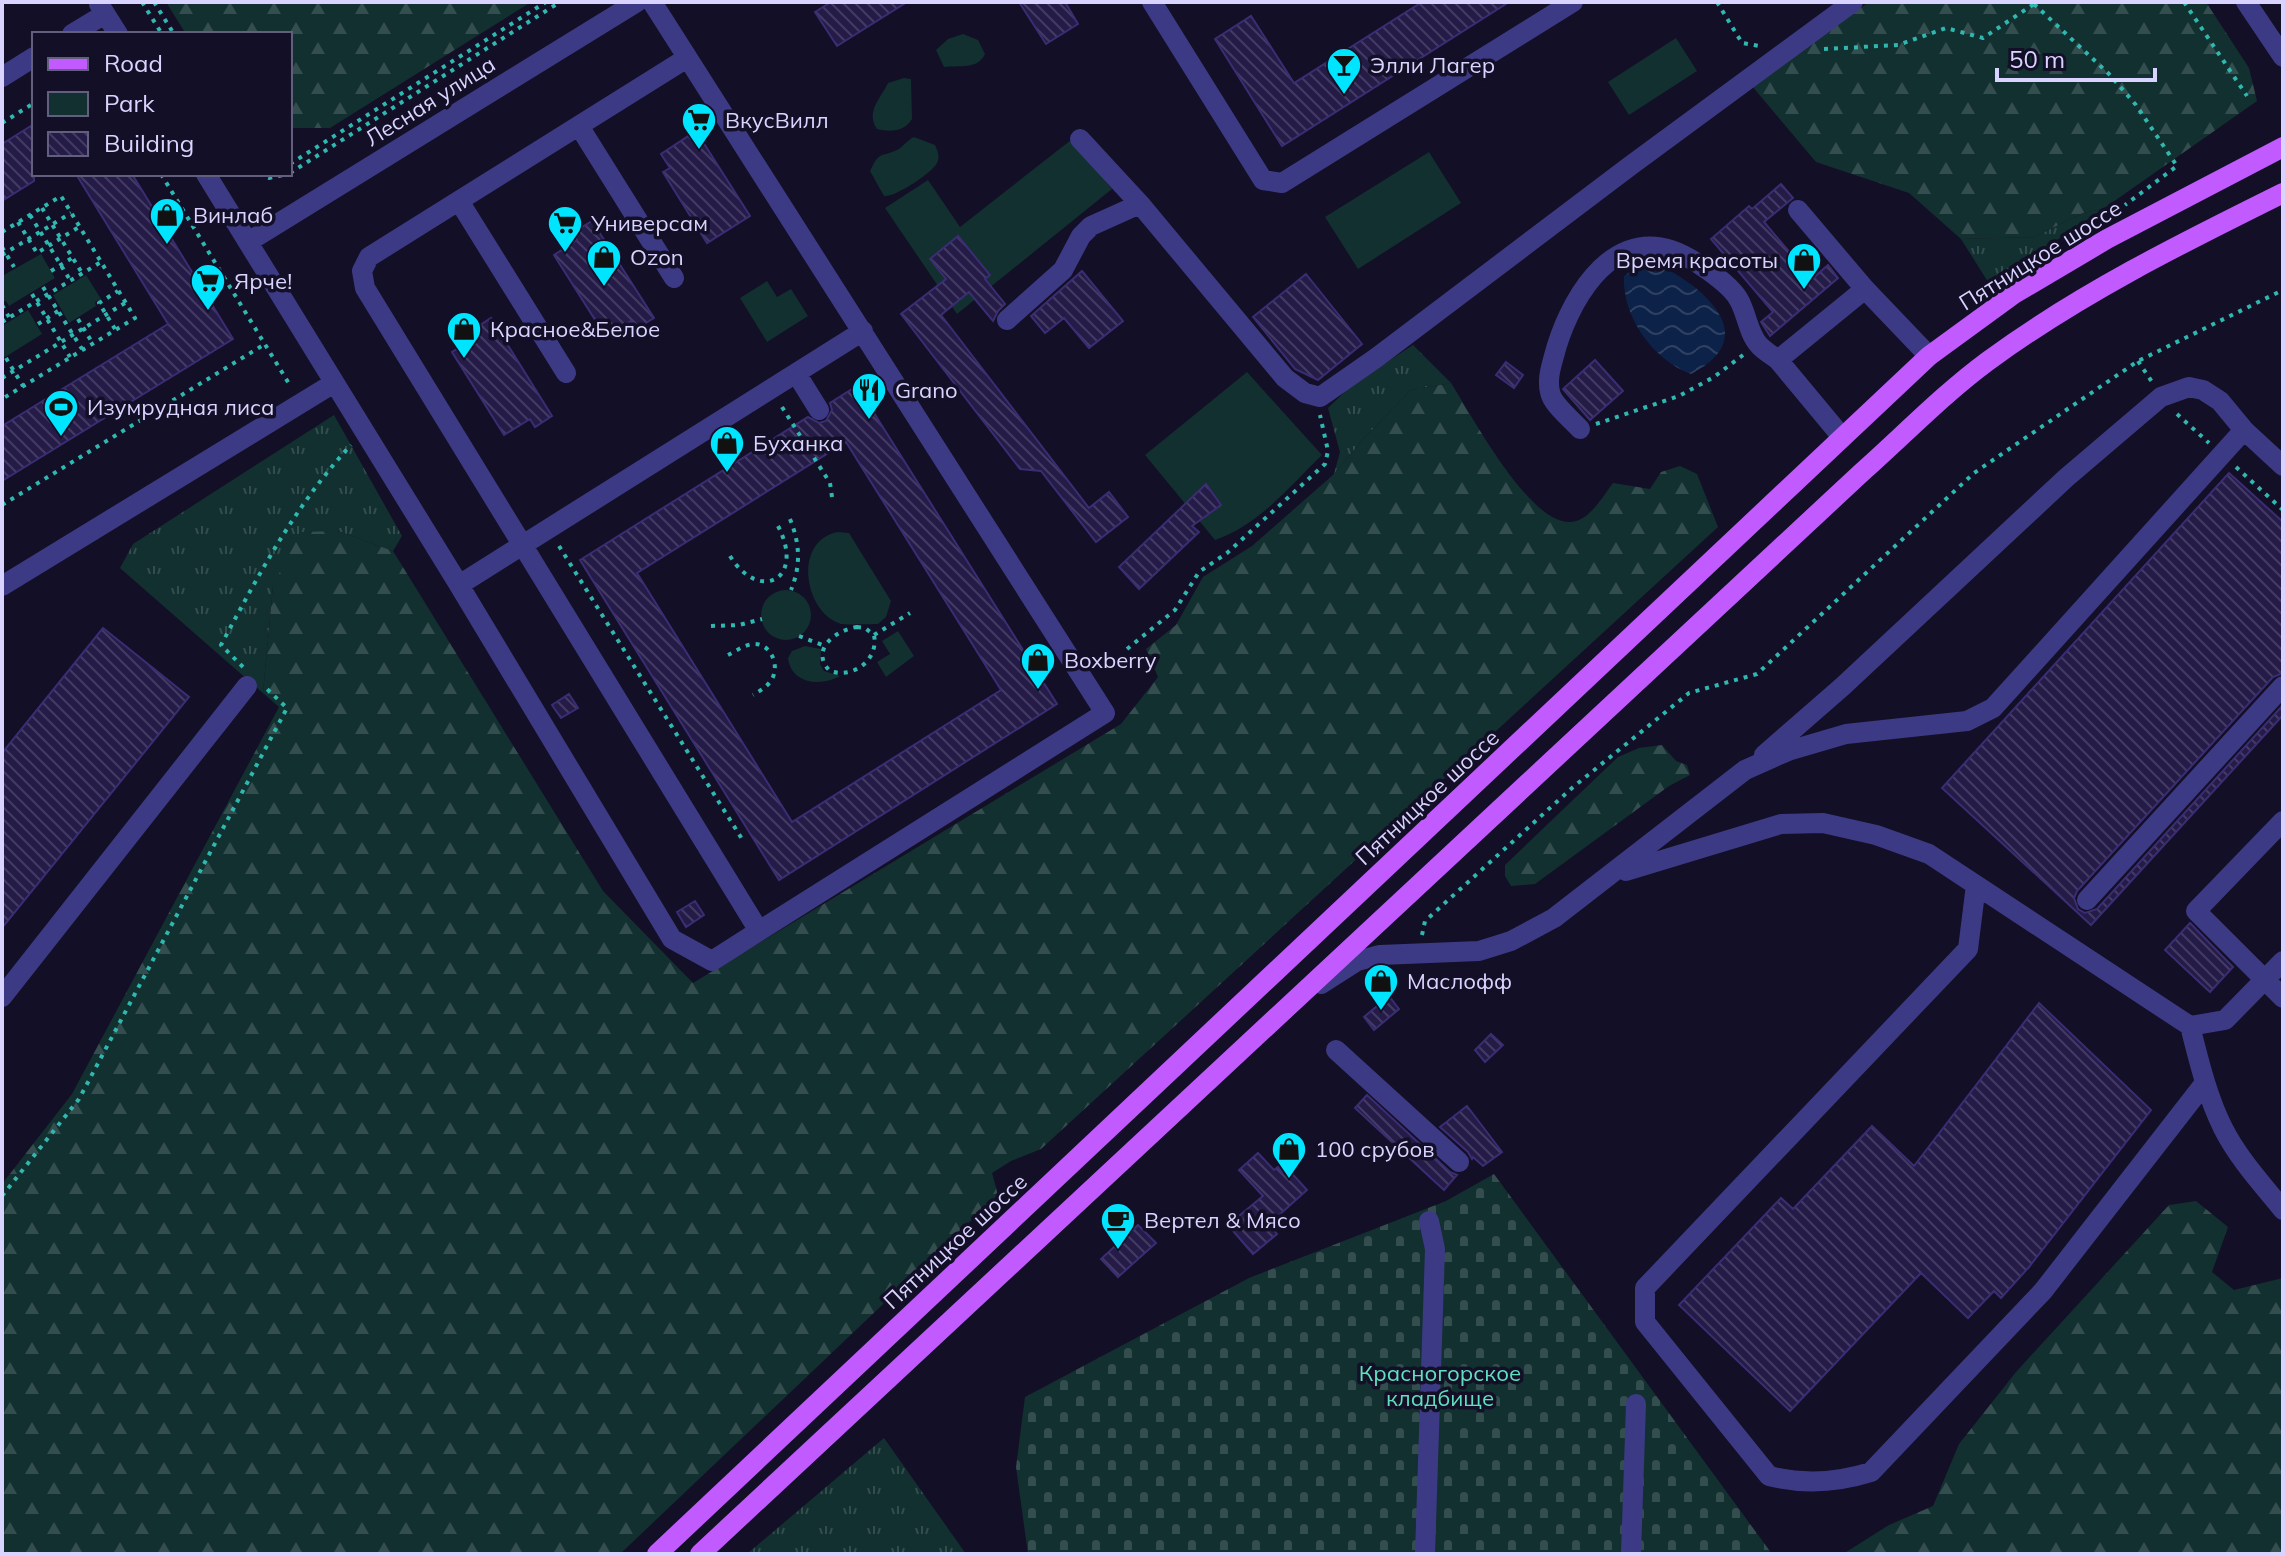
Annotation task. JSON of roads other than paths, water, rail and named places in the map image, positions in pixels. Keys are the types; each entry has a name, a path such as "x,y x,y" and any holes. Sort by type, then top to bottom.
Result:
{"main road":[{"name":"Пятницкое шоссе","path":"657,1554 1929,356 2014,294 2107,239 2283,147"},
{"path":"700,1554 1860,474 1986,363 2053,318 2175,247 2283,193"}],"street":[{"name":"Лесная улица","path":"248,242 637,2"},
{"path":"207,176 672,939 712,961 1105,713 652,2"},
{"path":"1157,4 1263,180 1282,183 1573,2"},
{"path":"1080,139 1140,204 1285,378 1305,393 1320,397 1853,2"},
{"path":"2246,2 2283,57"},
{"path":"74,32 102,8 117,32"},
{"path":"2,77 32,58"},
{"path":"687,58 369,257 362,271 365,288 759,931"},
{"path":"579,126 674,278"},
{"path":"459,201 566,373"},
{"path":"1007,320 1063,270 1081,236 1091,226 1140,204"},
{"path":"1798,210 1865,289 1929,356"},
{"path":"1580,429 1550,395 1549,377 1559,335 1592,276 1615,258 1637,247 1654,245 1675,251 1706,268 1738,298 1757,344 1778,360 1842,437"},
{"path":"1778,360 1865,289"},
{"path":"459,585 863,331"},
{"path":"796,373 819,410"},
{"path":"2,586 334,383"},
{"path":"1271,1021 1357,961 1380,955 1479,951 1511,941 1554,918 1745,770 1842,687 2066,478 2161,397 2189,387 2203,390 2220,401 2244,430 2283,466"},
{"path":"1745,770 1788,751 1846,734 1967,721 1993,708 2244,430"},
{"path":"2,997 255,683"},
{"path":"2087,900 2283,686"},
{"path":"2283,821 2196,911 2283,998"},
{"path":"1611,876 1781,824 1823,823 1876,835 1929,854 2190,1026 2204,1084 2224,1130 2250,1170 2283,1210"},
{"path":"1976,885 1968,949 1645,1288 1645,1322 1769,1476 1794,1482 1842,1481 1871,1472 2043,1291 2204,1084"},
{"path":"2190,1026 2225,1020 2283,961"},
{"path":"1336,1050 1459,1162"},
{"path":"1425,1554 1435,1249 1429,1221"},
{"path":"1631,1554 1636,1404"}],"water":[{"path":"1642,264 1662,267 1686,281 1705,297 1722,320 1724,343 1707,364 1691,374 1664,359 1634,321 1628,307 1624,276"}],"place":[{"name":"Элли Лагер","path":"1344,96"},
{"name":"ВкусВилл","path":"699,151"},
{"name":"Винлаб","path":"167,246"},
{"name":"Универсам","path":"565,254"},
{"name":"Ozon","path":"604,288"},
{"name":"Время красоты","path":"1804,291"},
{"name":"Ярче!","path":"208,312"},
{"name":"Красное&Белое","path":"464,360"},
{"name":"Grano","path":"869,421"},
{"name":"Изумрудная лиса","path":"61,438"},
{"name":"Буханка","path":"727,474"},
{"name":"Boxberry","path":"1038,691"},
{"name":"Маслофф","path":"1381,1012"},
{"name":"100 срубов","path":"1289,1180"},
{"name":"Вертел & Мясо","path":"1118,1251"}],"park label":[{"name":"Красногорское кладбище","path":"1440,1386"}]}
